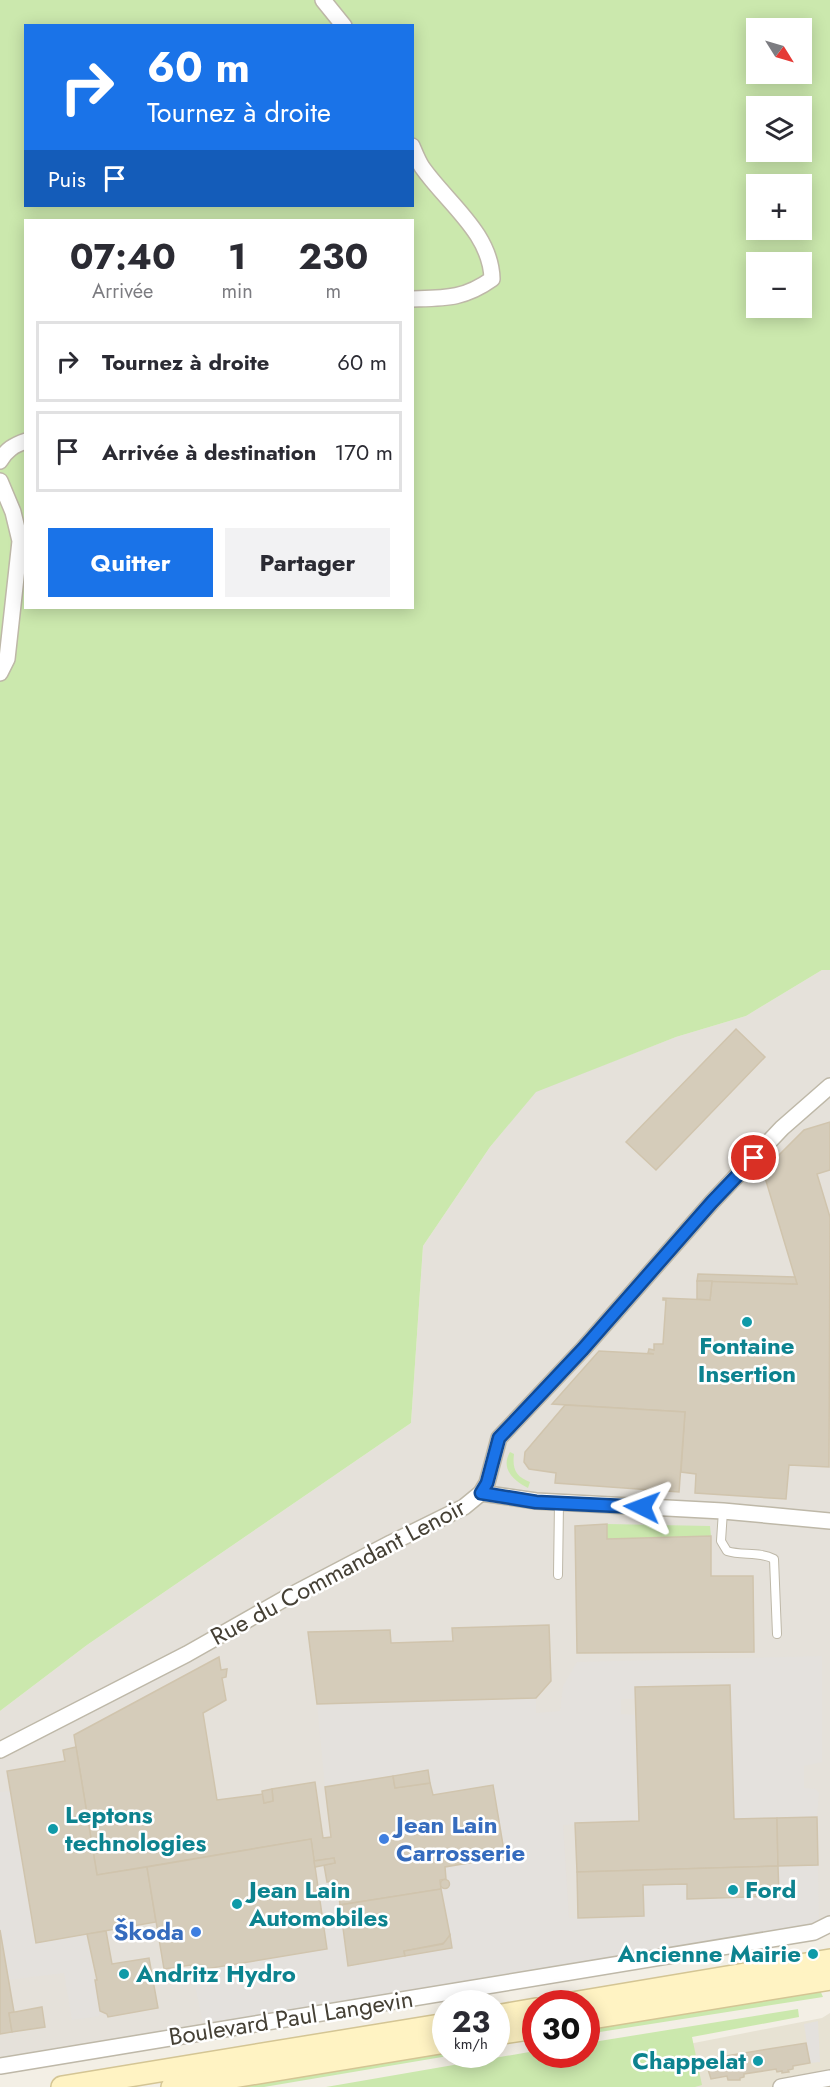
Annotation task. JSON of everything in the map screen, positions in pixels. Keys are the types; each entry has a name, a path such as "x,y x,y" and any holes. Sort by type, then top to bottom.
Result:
{"main road":[{"path":"600,1998 830,1960"},
{"path":"600,2017 830,1979"},
{"name":"Boulevard Paul Langevin","path":"62,2087 432,2026"},
{"name":"Boulevard Paul Langevin","path":"172,2087 432,2044"}],"street":[{"path":"323,0 342,24"},
{"path":"414,151 420,165 479,236 491,263 492,279 479,288 453,298 414,299"},
{"path":"0,461 5,452 24,442"},
{"path":"0,481 13,512 20,541 7,659 0,674"},
{"name":"Rue du Commandant Lenoir","path":"0,1750 187,1654 284,1599 464,1507 481,1493 487,1483 499,1438 583,1349 712,1202 782,1128 830,1086"},
{"path":"481,1493 536,1502 723,1511 830,1521"},
{"name":"Boulevard Paul Langevin","path":"0,2066 814,1932 830,1924"},
{"path":"781,2087 830,2078"}],"lane":[{"path":"558,1575 559,1503"},
{"path":"723,1511 721,1541 726,1551 735,1554 766,1555 774,1558 777,1634"}],"shaded area":[{"path":"822,970 830,970 830,1927 0,2062 0,1711 87,1645 411,1423 423,1246 490,1147 536,1091 676,1037 746,1016"},
{"path":"822,1656 822,1762 804,1766 804,1788 815,1789 819,1793 817,1817 734,1819 636,1699 621,1699 621,1714 636,1715 639,1821 563,1825 569,1918 643,1916 643,1885 687,1884 688,1899 778,1896 778,1866 818,1865 819,1922 808,1926 203,2024 191,1965 193,1971 327,1949 317,1886 327,1882 337,1880 348,1965 452,1947 441,1889 449,1885 445,1867 493,1785 433,1795 427,1770 325,1787 317,1704 536,1698 536,1713 560,1711 563,1686 577,1662"},
{"path":"11,1791 87,1934 99,2016 72,2020 64,1973 8,1980 0,1930 0,1792"},
{"path":"830,2013 830,2087 385,2087 522,2067 600,2068 600,2056 694,2043 822,2018"},
{"path":"818,2021 820,2062 810,2063 804,2024"}],"green space":[{"path":"0,0 830,0 830,970 822,970 746,1016 676,1037 536,1092 490,1147 423,1246 411,1423 87,1645 0,1711"},
{"path":"510,1452 514,1454 516,1472 521,1478 530,1482 528,1488 510,1474 507,1458"},
{"path":"607,1524 710,1526 711,1536 607,1539"},
{"path":"820,1990 823,1997 600,2032 600,2022"},
{"path":"798,2009 799,2017 692,2037 702,2085 695,2087 326,2087 436,2068 510,2068 510,2055 522,2053 522,2068 600,2068 600,2041"},
{"path":"432,2049 432,2059 264,2087 205,2087"}],"building":[{"path":"736,1029 765,1057 656,1170 626,1142"},
{"name":"Fontaine Insertion","path":"830,1122 830,1170 817,1174 830,1217 829,1467 789,1465 786,1499 695,1493 696,1474 681,1472 685,1412 552,1404 599,1351 654,1354 648,1353 649,1349 654,1350 654,1344 663,1344 666,1300 663,1298 710,1300 712,1281 797,1284 763,1171 804,1130"},
{"path":"698,1274 795,1277 797,1284 697,1281"},
{"path":"697,1281 712,1281 710,1300 697,1299"},
{"path":"565,1405 685,1412 679,1492 555,1483 556,1473 529,1469 524,1462 525,1452"},
{"path":"607,1524 607,1539 711,1536 711,1576 753,1576 754,1652 577,1653 575,1526"},
{"path":"549,1625 551,1681 536,1698 317,1704 308,1632 390,1630 391,1643 453,1641 452,1628"},
{"path":"219,1657 221,1670 227,1669 226,1677 222,1678 226,1700 203,1713 217,1800 263,1794 264,1803 273,1801 272,1789 315,1782 323,1838 331,1837 325,1787 393,1776 395,1788 430,1783 433,1795 493,1785 505,1857 445,1867 446,1879 440,1880 441,1889 340,1905 337,1880 327,1882 324,1865 335,1863 334,1858 314,1861 311,1839 97,1875 74,1735"},
{"path":"730,1685 734,1819 777,1818 778,1866 577,1872 575,1823 639,1821 635,1687"},
{"name":"Leptons technologies","path":"76,1747 97,1875 147,1867 156,1922 36,1943 7,1771 65,1761 63,1750"},
{"path":"428,1770 430,1783 395,1788 393,1776"},
{"path":"272,1789 273,1801 264,1803 262,1791"},
{"path":"817,1817 818,1865 778,1866 777,1818"},
{"name":"Jean Lain Automobiles","path":"311,1839 327,1949 193,1971 191,1965 164,1969 147,1867"},
{"path":"334,1858 335,1863 315,1867 314,1861"},
{"name":"Ford","path":"778,1866 779,1896 687,1899 687,1884 643,1885 644,1916 578,1918 577,1872"},
{"path":"445,1879 450,1884 445,1889 440,1884"},
{"path":"441,1889 450,1935 445,1943 404,1951 405,1956 348,1966 340,1905"},
{"path":"0,1930 14,2012 9,2013 12,2032 0,2034"},
{"name":"Andritz Hydro","path":"106,1931 112,1964 149,1958 158,2008 108,2017 100,2011 95,1980 97,1980 87,1934"},
{"path":"450,1935 452,1948 405,1956 404,1951 443,1944"},
{"path":"42,2007 45,2027 12,2032 9,2013"},
{"name":"Chappelat","path":"806,2043 810,2063 793,2066 793,2069 788,2070 789,2072 777,2072 776,2069 744,2074 740,2080 728,2080 727,2076 711,2079 706,2063 708,2063 707,2059"}],"place":[{"name":"Fontaine Insertion","path":"747,1322"},
{"name":"Leptons technologies","path":"53,1829"},
{"name":"Jean Lain Carrosserie","path":"384,1839"},
{"name":"Ford","path":"733,1890"},
{"name":"Jean Lain Automobiles","path":"237,1904"},
{"name":"Škoda","path":"196,1932"},
{"name":"Ancienne Mairie","path":"813,1954"},
{"name":"Andritz Hydro","path":"124,1974"},
{"name":"Chappelat","path":"758,2061"}],"route":[{"path":"642,1507 536,1502 481,1493 487,1483 499,1438 583,1349 712,1202 754,1158"}]}
